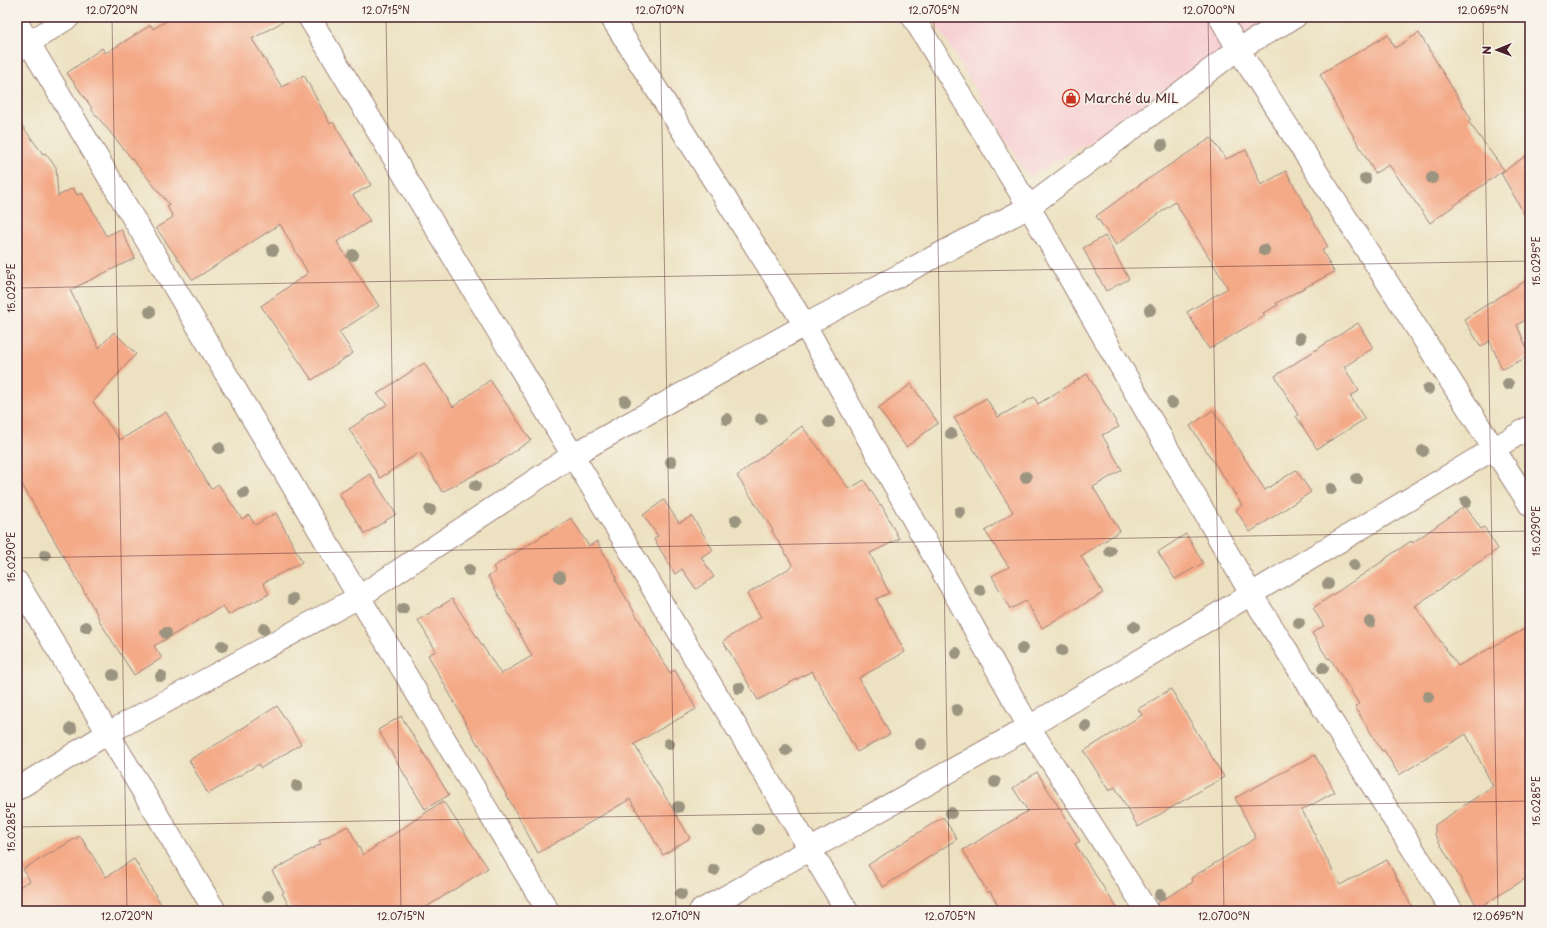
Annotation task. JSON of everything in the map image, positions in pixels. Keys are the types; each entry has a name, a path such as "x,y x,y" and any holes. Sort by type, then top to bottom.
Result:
{"street":[{"path":"23,47 68,17"},
{"path":"309,17 847,911"},
{"path":"611,17 805,325 1030,727 1147,911"},
{"path":"913,17 1029,207 1251,594 1452,911"},
{"path":"1220,17 1238,49 1530,505"},
{"path":"17,789 108,733 359,597 573,455 805,325 1029,207 1238,49 1296,17"},
{"path":"17,23 23,47 359,597 548,911"},
{"path":"700,911 1030,727 1530,427"},
{"path":"17,582 215,911"}],"shaded area":[{"name":"Marché du MIL","path":"932,17 1295,17 1029,178"}],"building":[{"path":"173,17 291,17 252,39 282,87 304,75 330,124 333,122 371,185 353,195 370,221 337,242 379,306 339,332 353,353 312,380 261,306 308,273 280,224 193,280 156,228 173,217 167,206 169,204 91,109 92,108 67,73 102,48 106,53 151,25 153,29"},
{"path":"1419,33 1471,119 1468,121 1504,170 1430,223 1389,165 1375,173 1333,101 1334,100 1320,74 1388,35 1395,48"},
{"path":"17,119 43,154 45,153 56,167 58,196 73,188 77,195 82,193 106,236 121,229 135,258 70,290 99,348 114,332 136,354 93,402 120,440 166,412 211,489 218,484 242,519 249,515 255,525 276,513 302,562 263,583 269,594 228,615 223,606 154,646 162,658 134,675 100,622 96,612 17,476"},
{"path":"1211,138 1226,159 1246,150 1261,185 1286,171 1328,247 1322,250 1334,272 1276,303 1278,305 1263,313 1265,316 1209,349 1187,312 1228,288 1175,202 1116,245 1096,216 1142,183"},
{"path":"1530,153 1530,224 1501,173"},
{"path":"1105,236 1129,279 1106,291 1083,248"},
{"path":"1530,278 1530,317 1517,325 1530,356 1502,369 1490,341 1481,347 1464,319"},
{"path":"1358,323 1373,348 1344,367 1359,391 1350,396 1365,419 1317,449 1296,416 1298,415 1275,376"},
{"path":"424,363 453,407 490,380 531,440 502,460 442,492 420,452 380,478 349,429 388,404 377,394"},
{"path":"1087,374 1119,427 1102,435 1122,470 1093,487 1120,531 1081,556 1103,593 1042,628 1026,601 1010,609 992,576 1009,567 985,531 1013,512 954,418 986,398 998,417 1034,397 1038,404"},
{"path":"911,384 938,423 906,447 878,408"},
{"path":"1213,410 1265,490 1296,470 1311,492 1250,532 1236,510 1242,505 1190,426"},
{"path":"802,426 849,489 864,480 880,505 881,504 899,539 870,553 889,593 876,599 905,652 859,678 890,734 857,752 812,671 758,700 723,641 761,617 747,594 793,566 772,531 773,530 737,476"},
{"path":"370,474 396,514 365,534 339,494"},
{"path":"664,500 679,523 692,516 713,550 701,557 714,577 696,589 682,569 675,574 654,539 658,536 643,515"},
{"path":"1465,506 1481,529 1484,527 1498,549 1415,606 1458,666 1530,626 1530,876 1478,908 1435,835 1435,825 1493,786 1466,734 1399,775 1384,750 1382,751 1355,707 1359,704 1330,658 1328,659 1312,633 1324,626 1313,608"},
{"path":"571,518 589,546 597,541 617,578 615,579 657,651 670,673 675,670 696,709 634,744 690,838 663,855 630,799 538,853 479,744 478,745 428,655 436,651 418,620 452,599 501,674 532,656 488,576 496,572 493,567"},
{"path":"1186,534 1203,563 1175,579 1158,552"},
{"path":"1171,689 1224,777 1138,827 1115,787 1109,791 1084,751 1142,715 1138,709"},
{"path":"277,706 301,744 261,768 259,764 208,794 189,760 224,740"},
{"path":"401,716 449,795 425,809 378,730"},
{"path":"1315,755 1335,792 1302,810 1340,885 1387,860 1414,911 1159,911 1157,903 1193,882 1191,878 1256,838 1235,798"},
{"path":"1037,772 1080,841 1075,844 1119,911 1001,911 990,891 988,893 963,850 1028,811 1013,788"},
{"path":"443,801 488,868 420,911 292,911 282,893 284,892 272,871 321,844 319,841 348,826 363,855"},
{"path":"943,817 957,839 883,887 868,865"},
{"path":"80,836 106,877 134,859 165,911 17,911 17,888 30,881 23,869"}],"place":[{"name":"Marché du MIL","path":"1071,98"}]}
